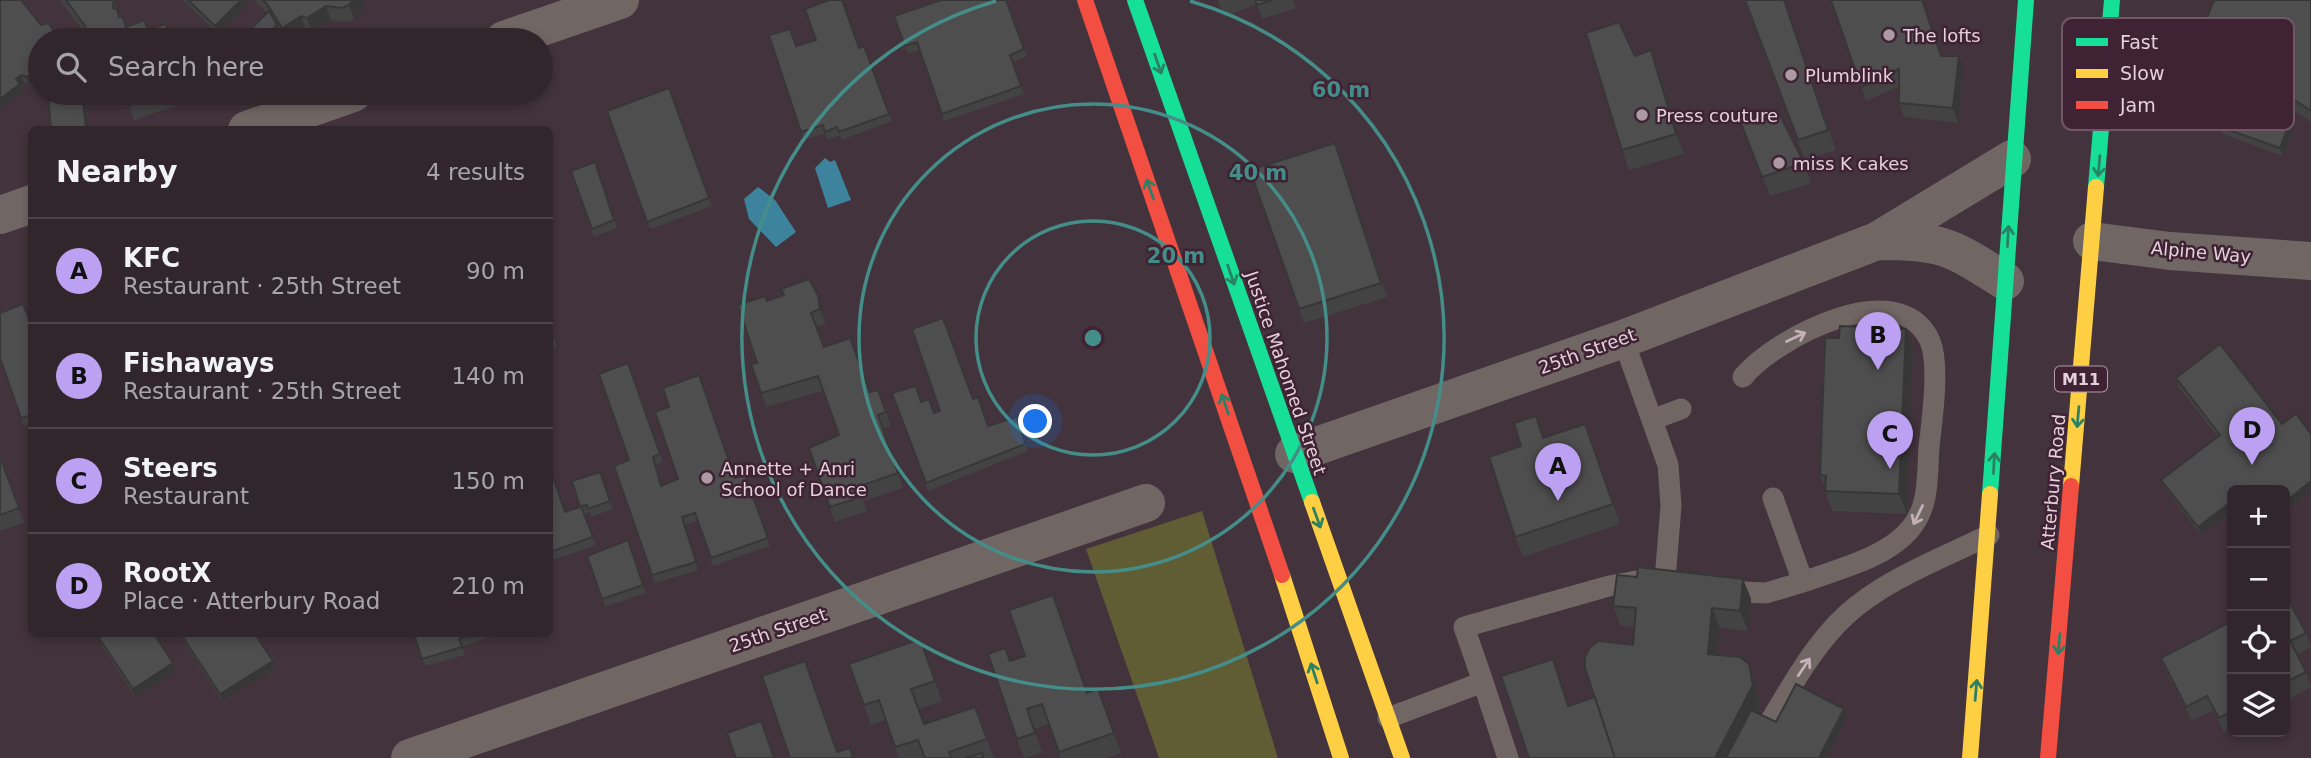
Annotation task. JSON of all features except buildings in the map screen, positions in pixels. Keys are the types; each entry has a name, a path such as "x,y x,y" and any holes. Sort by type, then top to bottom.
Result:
{"main road":[{"path":"1085,0 1243,455 1341,758"},
{"name":"Justice Mahomed Street","path":"1135,0 1402,758"},
{"path":"1970,758 1989,535 2012,159 2026,0"},
{"name":"Atterbury Road","path":"2111,18 2112,0"},
{"name":"Atterbury Road","path":"2048,758 2101,130"}],"street":[{"path":"539,28 620,0"},
{"path":"258,126 319,105"},
{"name":"25th Street","path":"1294,454 1622,339 1877,241 2012,159"},
{"path":"0,215 28,205"},
{"name":"25th Street","path":"1877,241 1942,244 2005,281"},
{"name":"Alpine Way","path":"2092,241 2170,251 2311,261"},
{"name":"25th Street","path":"410,758 1146,503"}],"lane":[{"path":"1508,758 1464,627 1634,580 1665,580 1698,587 1766,593 1803,582 1881,551 1902,537 1922,510 1932,412 1933,350 1919,326 1903,316 1883,311 1858,312 1777,345 1755,362 1743,377"},
{"path":"1622,339 1654,419 1668,465 1671,506 1665,580"},
{"path":"1654,419 1681,409"},
{"path":"1773,498 1803,582"},
{"path":"1769,725 1804,666 1844,617 1883,587 1989,535"},
{"path":"1388,718 1483,682"}],"shaded area":[{"path":"1202,511 1278,758 1159,758 1086,549"}],"water":[{"path":"825,158 830,162 835,160 851,200 828,208 815,168"},
{"path":"758,187 775,200 796,232 776,247 749,219 744,199"}],"traffic: fast":[{"path":"1135,0 1312,502"},
{"path":"1990,494 2026,0"},
{"path":"2110,18 2112,0"},
{"path":"2096,187 2101,130"}],"traffic: slow":[{"path":"2071,486 2096,187"},
{"path":"1970,758 1990,494"},
{"path":"1312,502 1402,758"},
{"path":"1282,575 1341,758"}],"traffic: jam":[{"path":"1085,0 1282,575"},
{"path":"2048,758 2071,486"}],"place":[{"name":"The lofts","path":"1889,35"},
{"name":"Plumblink","path":"1791,75"},
{"name":"Press couture","path":"1642,115"},
{"name":"miss K cakes","path":"1779,163"},
{"name":"Fishaways","path":"1878,370"},
{"name":"RootX","path":"2252,465"},
{"name":"Steers","path":"1890,469"},
{"name":"Annette + Anri School of Dance","path":"707,478"},
{"name":"KFC","path":"1558,501"}]}
